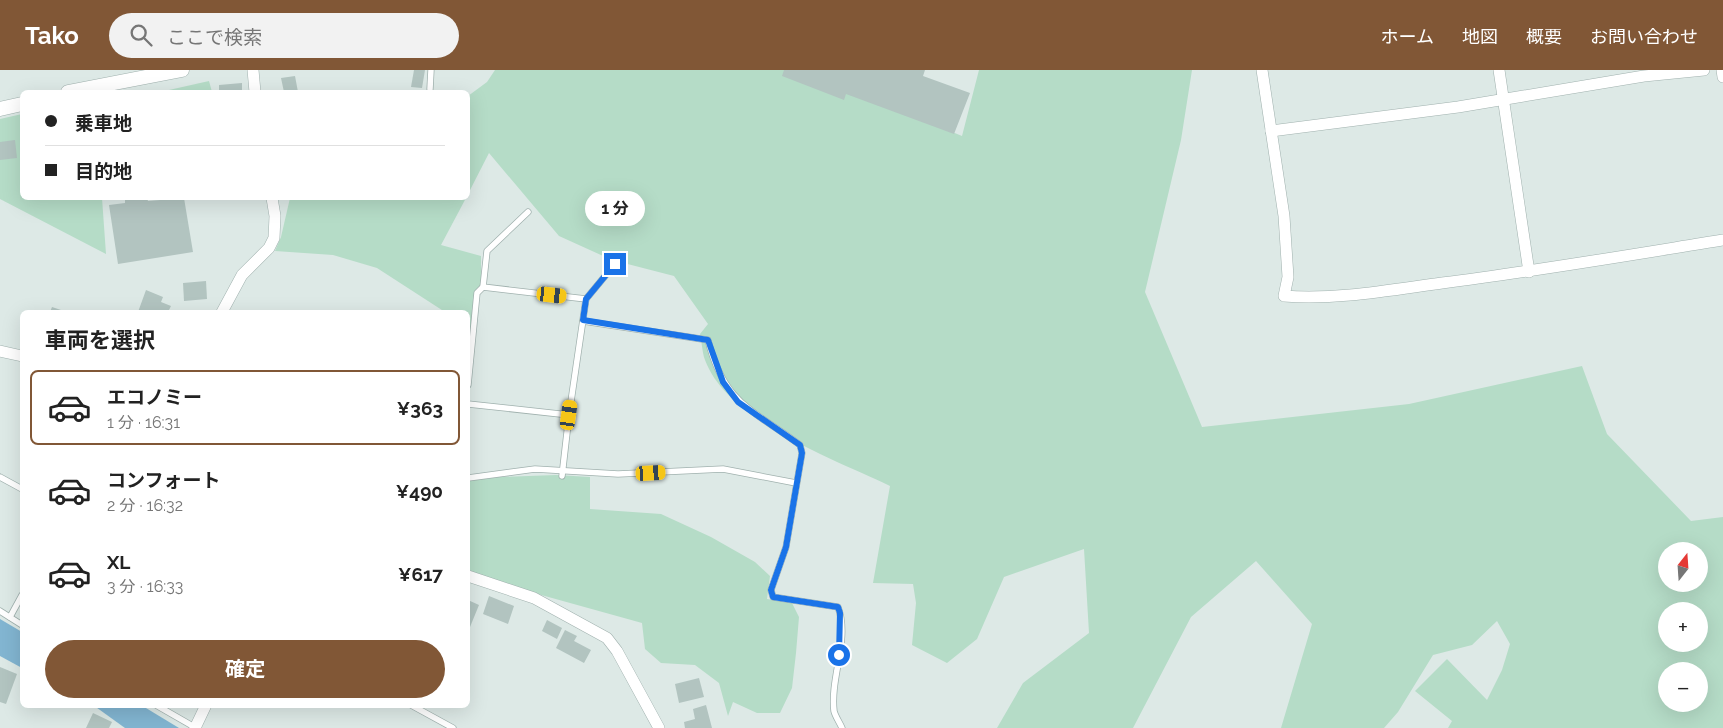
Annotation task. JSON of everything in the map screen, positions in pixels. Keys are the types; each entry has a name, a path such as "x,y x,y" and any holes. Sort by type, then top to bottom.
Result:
{"street":[{"path":"78,90 182,70"},
{"path":"253,70 255,90"},
{"path":"1262,70 1284,222 1288,277 1284,296 1317,298 1529,272 1723,240"},
{"path":"1499,70 1529,272"},
{"path":"1271,131 1504,99 1644,76 1704,70"},
{"path":"1722,70 1723,77"},
{"path":"0,109 20,104"},
{"path":"223,310 242,275 269,248 274,238 275,216 272,200"},
{"path":"0,351 20,356"},
{"path":"470,577 534,598 607,638 618,651 660,728"},
{"path":"195,728 205,708"}],"lane":[{"path":"430,89 431,70"},
{"path":"470,364 477,292 483,287 487,250 528,212"},
{"path":"562,474 586,299 615,264"},
{"path":"483,287 586,299"},
{"path":"583,320 708,340 723,382 738,402 800,445 802,453 786,547 771,590 773,597 838,607 840,636 834,712 842,728"},
{"path":"470,404 569,415"},
{"path":"470,478 535,469 562,474 618,474 722,469 796,483"},
{"path":"0,477 20,489"},
{"path":"10,617 20,599"},
{"path":"0,611 20,624"},
{"path":"161,708 195,728"},
{"path":"416,708 453,728"}],"green space":[{"path":"495,70 801,70 962,136 979,70 1192,70 1181,140 1145,292 1202,427 1409,404 1582,366 1607,434 1691,521 1723,517 1723,728 1448,728 1452,721 1415,691 1447,659 1487,700 1502,670 1510,644 1497,621 1472,645 1433,655 1398,712 1384,728 1281,728 1312,624 1256,561 1191,617 1133,728 997,728 1023,683 1089,633 1084,549 1004,577 977,639 947,663 912,645 916,603 913,584 873,583 890,486 813,451 785,436 759,420 736,402 717,382 705,360 700,334 708,324 674,276 612,260 559,236 489,153 470,190 470,95 487,82"},
{"path":"209,81 211,90 169,90"},
{"path":"20,114 20,200 102,200 106,254 0,199 0,119"},
{"path":"290,200 465,200 441,245 481,256 481,290 476,290 470,340 470,310 442,310 377,268 333,255 275,251 281,237"},
{"path":"556,475 590,477 590,509 661,514 711,537 755,562 770,576 767,599 792,603 799,617 792,688 780,713 757,713 733,702 728,716 719,683 695,665 661,663 645,649 642,623 487,580 470,570 470,478"}],"water":[{"path":"0,619 20,631 20,667 0,656"},
{"path":"97,708 146,708 179,728 125,728"}],"building":[{"path":"414,70 425,70 422,88 411,87"},
{"path":"784,70 925,70 923,76 970,93 954,134 846,94 844,100 782,76"},
{"path":"295,76 298,90 284,90 281,78"},
{"path":"242,83 242,90 219,90 219,85"},
{"path":"15,140 17,158 0,160 0,142"},
{"path":"125,200 184,200 193,252 118,264 109,205 125,203"},
{"path":"206,281 207,299 184,301 183,283"},
{"path":"146,290 163,297 161,302 171,306 169,310 139,310"},
{"path":"489,596 514,606 508,624 483,614"},
{"path":"470,601 479,605 470,627"},
{"path":"547,620 562,628 557,639 542,631"},
{"path":"565,630 577,636 574,641 591,650 584,663 556,648"},
{"path":"0,667 17,674 6,704 0,702"},
{"path":"699,678 704,697 679,703 675,684"},
{"path":"706,705 712,728 685,728 684,722 695,719 693,709"},
{"path":"93,713 112,722 109,728 86,728"}],"route":[{"path":"615,264 586,299 583,320 708,340 723,382 738,402 800,445 802,453 786,547 771,590 773,597 838,607 840,613 839,655"}]}
